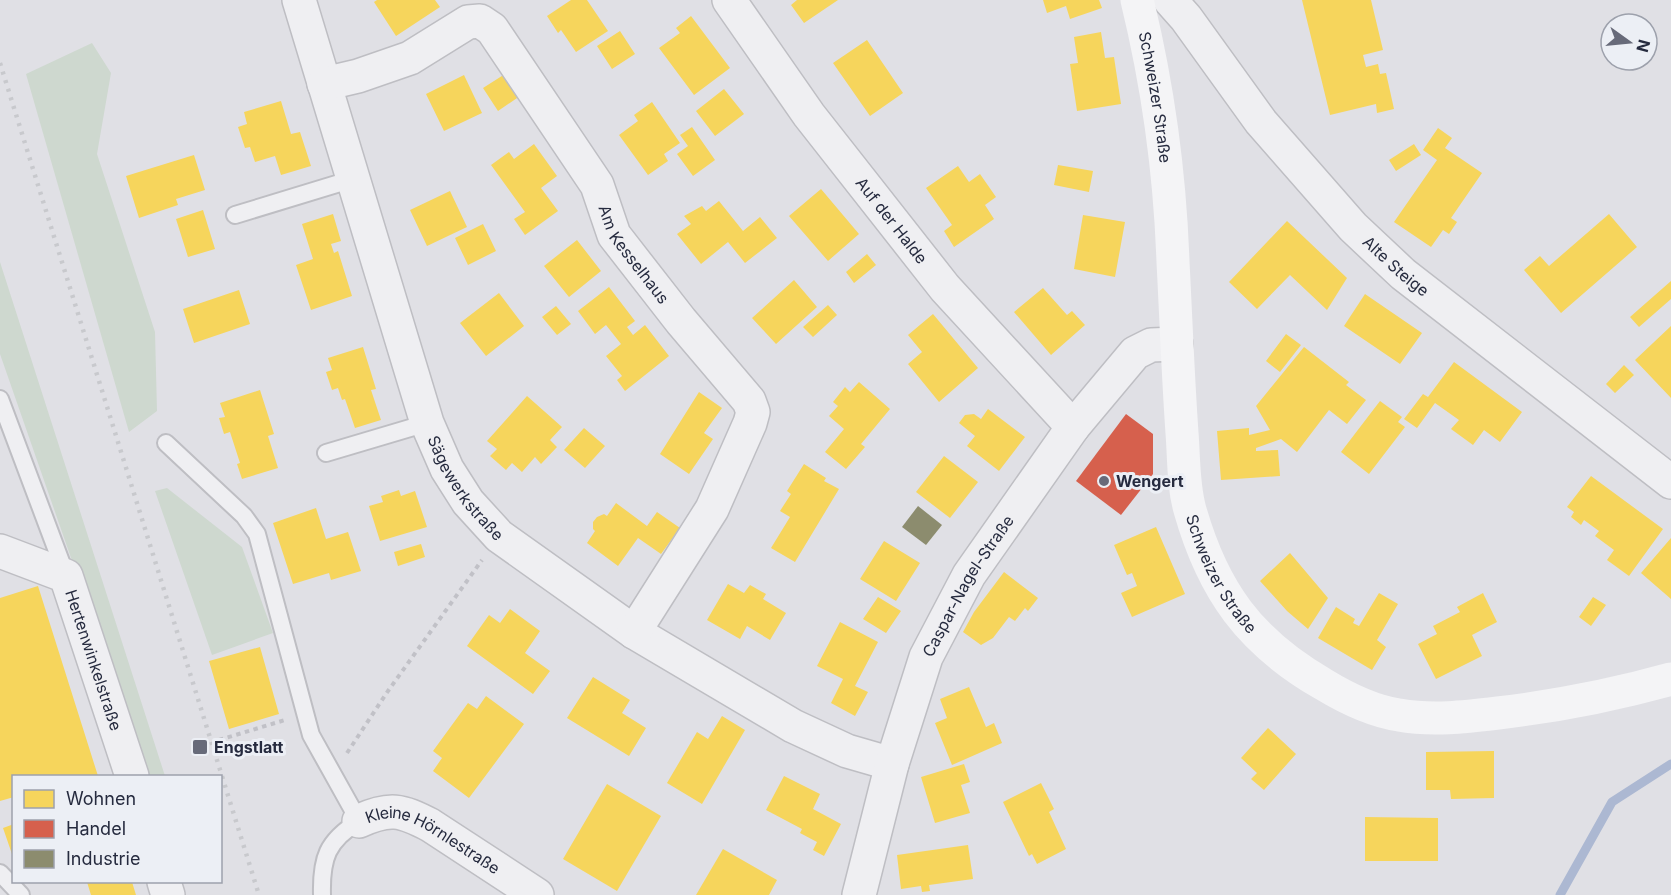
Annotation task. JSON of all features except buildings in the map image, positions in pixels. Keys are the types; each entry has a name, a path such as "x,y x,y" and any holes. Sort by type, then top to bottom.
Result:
{"street":[{"name":"Sägewerkstraße","path":"299,0 427,423 447,469 468,502 499,536 634,632 793,726 848,751 892,764"},
{"name":"Auf der Halde","path":"729,0 809,115 945,288 1073,426"},
{"name":"Schweizer Straße","path":"1137,0 1151,58 1164,144 1189,507 1207,560 1224,593 1249,627 1274,652 1306,674 1352,701 1398,715 1452,719 1530,710 1588,700 1671,679"},
{"name":"Alte Steige","path":"1170,0 1186,18 1261,122 1353,227 1403,274 1671,482"},
{"name":"Am Kesselhaus","path":"324,84 358,76 410,58 468,22 480,21 492,29 597,185 614,235 681,321 748,401 753,412 750,423 712,509 634,632"},
{"name":"Caspar-Nagel-Straße","path":"859,895 892,764 926,657 969,575 1073,426 1135,353 1151,345 1176,344"},
{"name":"Hertenwinkelstraße","path":"0,551 66,576 131,775"},
{"name":"Kleine Hörnlestraße","path":"359,821 379,812 411,815 537,895"}],"lane":[{"path":"236,214 353,179"},
{"path":"0,399 66,576"},
{"path":"326,453 427,423"},
{"path":"166,443 244,516 257,534 311,735 359,821 341,832 326,854 322,895"},
{"path":"0,873 21,895"}],"path":[{"path":"333,774 388,691 499,536"},
{"path":"219,740 276,722"}],"shaded area":[{"path":"92,43 111,73 97,154 155,332 157,411 129,432 26,74"},
{"path":"0,262 165,775 147,775 0,354"},
{"path":"167,488 242,547 273,633 212,655 155,491"}],"waterway":[{"path":"1560,895 1612,802 1671,764"}],"railway":[{"path":"0,63 222,775"},
{"path":"222,776 259,895"}],"place":[{"name":"Wengert","path":"1104,481"},
{"name":"Engstlatt","path":"200,747"}]}
